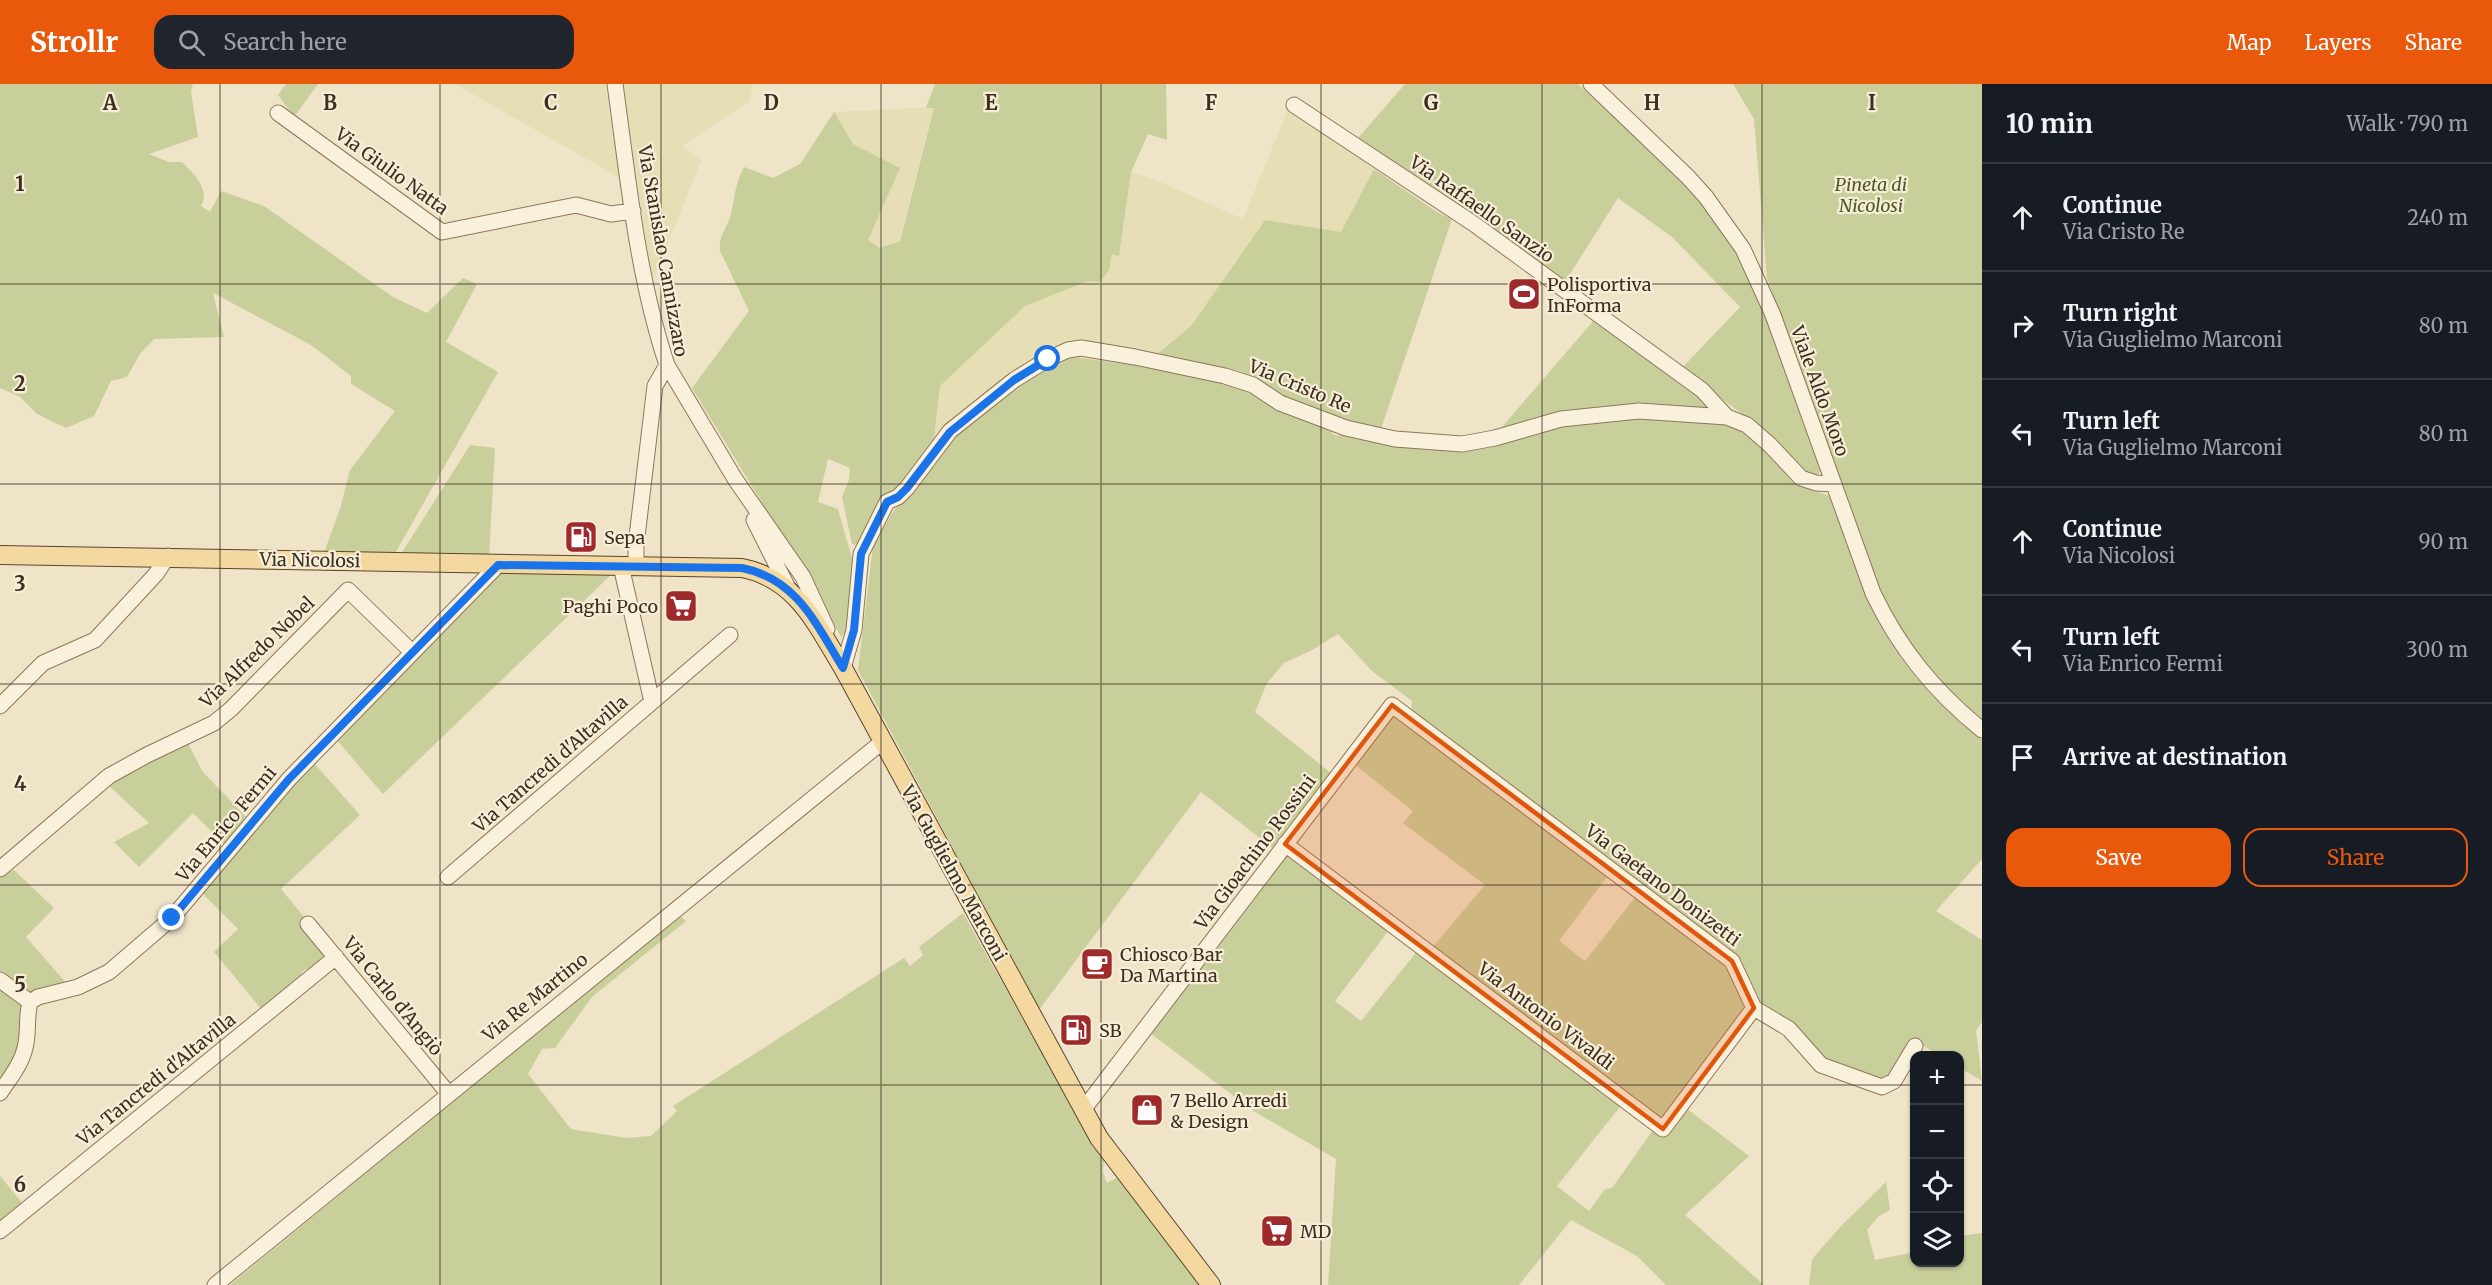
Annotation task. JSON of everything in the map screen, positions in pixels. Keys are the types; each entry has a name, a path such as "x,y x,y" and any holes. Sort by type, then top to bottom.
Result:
{"main road":[{"name":"Via Nicolosi","path":"0,555 168,556 498,565 628,566"},
{"name":"Via Guglielmo Marconi","path":"628,566 742,568 759,571 790,591 813,619 843,668 1099,1138 1212,1285"}],"street":[{"name":"Via Stanislao Cannizzaro","path":"615,84 633,211 653,325 667,365 655,386 636,545 628,566"},
{"name":"Viale Aldo Moro","path":"1591,84 1694,184 1743,249 1773,315 1873,593 1898,641 1935,689 1982,730"},
{"name":"Via Raffaello Sanzio","path":"1294,105 1483,231 1702,390 1727,417"},
{"name":"Via Giulio Natta","path":"278,113 442,232 576,205 611,214 633,211"},
{"name":"Via Cristo Re","path":"843,668 854,630 861,554 887,502 898,497 907,488 950,432 1014,380 1048,359 1068,350 1081,348 1225,376 1252,385 1280,403 1346,428 1395,439 1462,444 1494,438 1561,419 1639,411 1727,417 1747,425 1770,445 1801,478 1815,483 1833,484"},
{"path":"667,365 735,479 803,577 843,668"},
{"path":"735,479 790,591"},
{"path":"0,706 43,663 95,640 156,574 168,556"},
{"name":"Via Enrico Fermi","path":"30,1002 38,996 78,987 109,972 172,918 289,779 498,565"},
{"name":"Via Tancredi d'Altavilla","path":"448,877 652,702 628,566"},
{"name":"Via Alfredo Nobel","path":"0,869 109,776 214,723 231,709 348,590 412,652"},
{"path":"652,702 730,635"},
{"name":"Via Gioachino Rossini","path":"1083,1110 1392,705"},
{"name":"Via Gaetano Donizetti","path":"1392,705 1732,961 1754,1008"},
{"name":"Via Re Martino","path":"215,1285 882,742"},
{"name":"Via Antonio Vivaldi","path":"1285,844 1664,1129 1754,1008"},
{"name":"Via Carlo d'Angiò","path":"308,924 448,1093"},
{"name":"Via Tancredi d'Altavilla","path":"0,1231 336,957"},
{"path":"0,980 30,1002 26,1017 25,1048 18,1066 0,1093"},
{"path":"1754,1008 1789,1029 1821,1065 1882,1087 1894,1081 1915,1046"}],"highlighted area":[{"path":"1392,705 1732,961 1754,1008 1663,1129 1285,844"}],"shaded area":[{"path":"455,84 605,84 620,178"},
{"path":"622,84 752,84 750,101 682,146 701,161 654,278 651,273"},
{"path":"934,107 899,241 880,248 868,240 899,168 853,144 834,112"},
{"path":"1287,112 1300,114 1374,169 1341,232 1265,220 1191,326 1155,356 1149,349 1143,354 1071,341 1027,365 967,408 934,439 940,386 1025,305 1088,281 1112,254 1119,255 1131,172 1158,181 1243,219"}],"green space":[{"path":"0,84 193,84 191,92 198,137 149,154 169,162 182,162 202,188 204,200 201,206 210,212 221,191 264,206 393,297 427,313 463,278 477,284 446,342 498,372 393,557 323,555 340,509 350,470 395,411 351,384 351,376 311,345 213,293 224,337 154,339 140,354 127,377 111,381 94,416 66,428 37,414 20,397 0,388"},
{"path":"286,84 318,84 294,117 278,95"},
{"path":"935,84 1166,84 1167,140 1148,134 1131,172 1119,256 1112,254 1109,270 1100,282 1088,281 1025,306 940,386 934,439 905,486 861,546 852,544 842,497 849,480 850,468 828,459 818,502 838,509 855,569 848,628 841,637 692,388 749,311 720,251 722,236 730,219 744,167 773,178 800,164 834,112 853,144 900,168 868,240 880,248 900,241 934,108 926,108"},
{"path":"1405,84 1578,84 1646,146 1710,214 1744,265 1762,307 1820,470 1817,478 1804,473 1764,430 1681,369 1740,307 1672,237 1618,198 1565,282 1358,138"},
{"name":"Pineta di Nicolosi","path":"1733,84 1982,84 1982,721 1926,668 1889,611 1876,582 1767,278 1754,119"},
{"path":"1374,169 1437,212 1452,219 1380,432 1353,426 1281,396 1256,379 1239,371 1155,356 1191,326 1265,220 1341,232"},
{"path":"1594,320 1648,360 1674,375 1706,403 1706,408 1496,434"},
{"path":"1073,357 1170,370 1243,387 1333,430 1331,433 1338,436 1343,432 1464,450 1488,448 1560,426 1648,416 1731,424 1768,449 1803,487 1830,496 1868,600 1889,641 1931,694 1982,740 1982,859 1936,911 1982,940 1982,1022 1976,1030 1982,1081 1964,1070 1964,1051 1932,1051 1911,1039 1890,1076 1880,1080 1823,1061 1755,1004 1735,954 1411,713 1412,701 1372,671 1338,634 1284,663 1267,683 1255,712 1331,773 1274,849 1201,792 1039,1010 858,670 873,546 894,510 911,493 951,435 1016,386"},
{"path":"470,445 495,448 489,559 399,557"},
{"path":"503,570 614,572 383,794 335,738"},
{"path":"1393,716 1609,874 1559,941 1585,961 1637,895 1732,969 1746,1014 1667,1117 1660,1119 1432,948 1485,885 1403,823 1413,811 1354,764 1388,719"},
{"path":"187,741 202,771 249,820 226,846 193,813 139,867 114,842 149,823 107,784"},
{"path":"313,762 360,815 281,889 305,918 301,923 329,956 311,972 306,969 301,973 303,977 262,1010 214,952 238,929 201,892"},
{"path":"1285,850 1390,929 1335,1001 1361,1021 1418,950 1623,1103 1557,1186 1589,1211 1605,1189 1612,1188 1655,1127 1686,1108 1749,1156 1685,1215 1764,1285 1666,1285 1637,1256 1571,1220 1519,1285 1328,1285 1336,1159 1255,1112 1150,1033"},
{"path":"14,870 54,908 26,937 69,986 39,992 26,991 0,975 0,876"},
{"path":"963,913 1088,1135 1104,1158 1103,1172 1107,1183 1118,1177 1200,1285 230,1285 680,915 686,921 592,997 555,1048 542,1049 528,1074 571,1129 626,1138 651,1136 677,1111 673,1106 904,958 910,966 923,955 919,947"},
{"path":"0,985 23,1004 20,1053 0,1086"},
{"path":"0,1176 24,1205 0,1224"},
{"path":"1886,1182 1890,1210 1879,1216 1867,1230 1875,1260 1910,1253 1910,1267 1964,1267 1964,1235 1982,1233 1982,1285 1809,1285 1812,1259 1841,1226"}],"place":[{"name":"Polisportiva InForma","path":"1524,294"},
{"name":"Sepa","path":"581,537"},
{"name":"Paghi Poco","path":"681,606"},
{"name":"Chiosco Bar Da Martina","path":"1097,964"},
{"name":"SB","path":"1076,1030"},
{"name":"7 Bello Arredi & Design","path":"1147,1110"},
{"name":"MD","path":"1277,1231"}],"route":[{"path":"172,918 289,779 498,565 742,568 759,571 776,580 802,603 843,668 854,630 861,554 887,502 898,497 907,488 950,432 1014,380 1048,359"}]}
